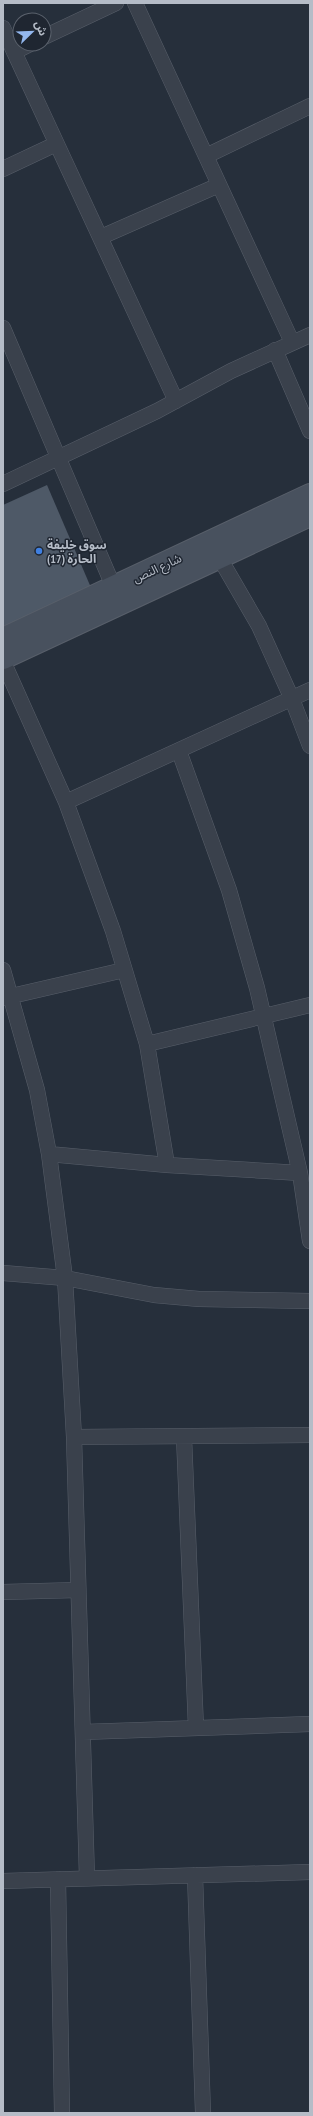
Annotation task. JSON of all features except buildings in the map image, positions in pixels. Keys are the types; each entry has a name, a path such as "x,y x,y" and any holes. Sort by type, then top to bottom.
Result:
{"main road":[{"name":"شارع النص","path":"3,660 215,550 310,495"},
{"name":"شارع النص","path":"3,639 114,588 310,515"}],"street":[{"path":"52,33 116,3"},
{"path":"135,3 292,342"},
{"path":"3,28 12,48"},
{"path":"14,52 176,401"},
{"path":"206,156 310,106"},
{"path":"3,169 56,144"},
{"path":"101,237 219,185"},
{"path":"3,328 60,458 114,588"},
{"path":"3,484 60,458 176,401 231,371 310,334"},
{"path":"275,350 310,431"},
{"path":"215,550 259,626 292,698 310,746"},
{"path":"3,660 66,802 106,911 147,1044 167,1165"},
{"path":"66,802 310,690"},
{"path":"179,751 229,890 263,1015 300,1173 310,1240"},
{"path":"3,970 7,997 36,1090 49,1154 65,1278 74,1437 87,1878"},
{"path":"7,997 124,970"},
{"path":"147,1044 263,1015 310,1005"},
{"path":"49,1154 167,1165 300,1173"},
{"path":"3,1273 65,1278 154,1295 199,1299 310,1302"},
{"path":"74,1437 310,1435"},
{"path":"184,1437 196,1728"},
{"path":"3,1592 78,1590"},
{"path":"83,1732 310,1724"},
{"path":"3,1881 310,1872"},
{"path":"195,1875 203,2113"},
{"path":"58,1879 62,2113"}],"place":[{"name":"سوق خليفة الحارة (17)","path":"39,551"}]}
